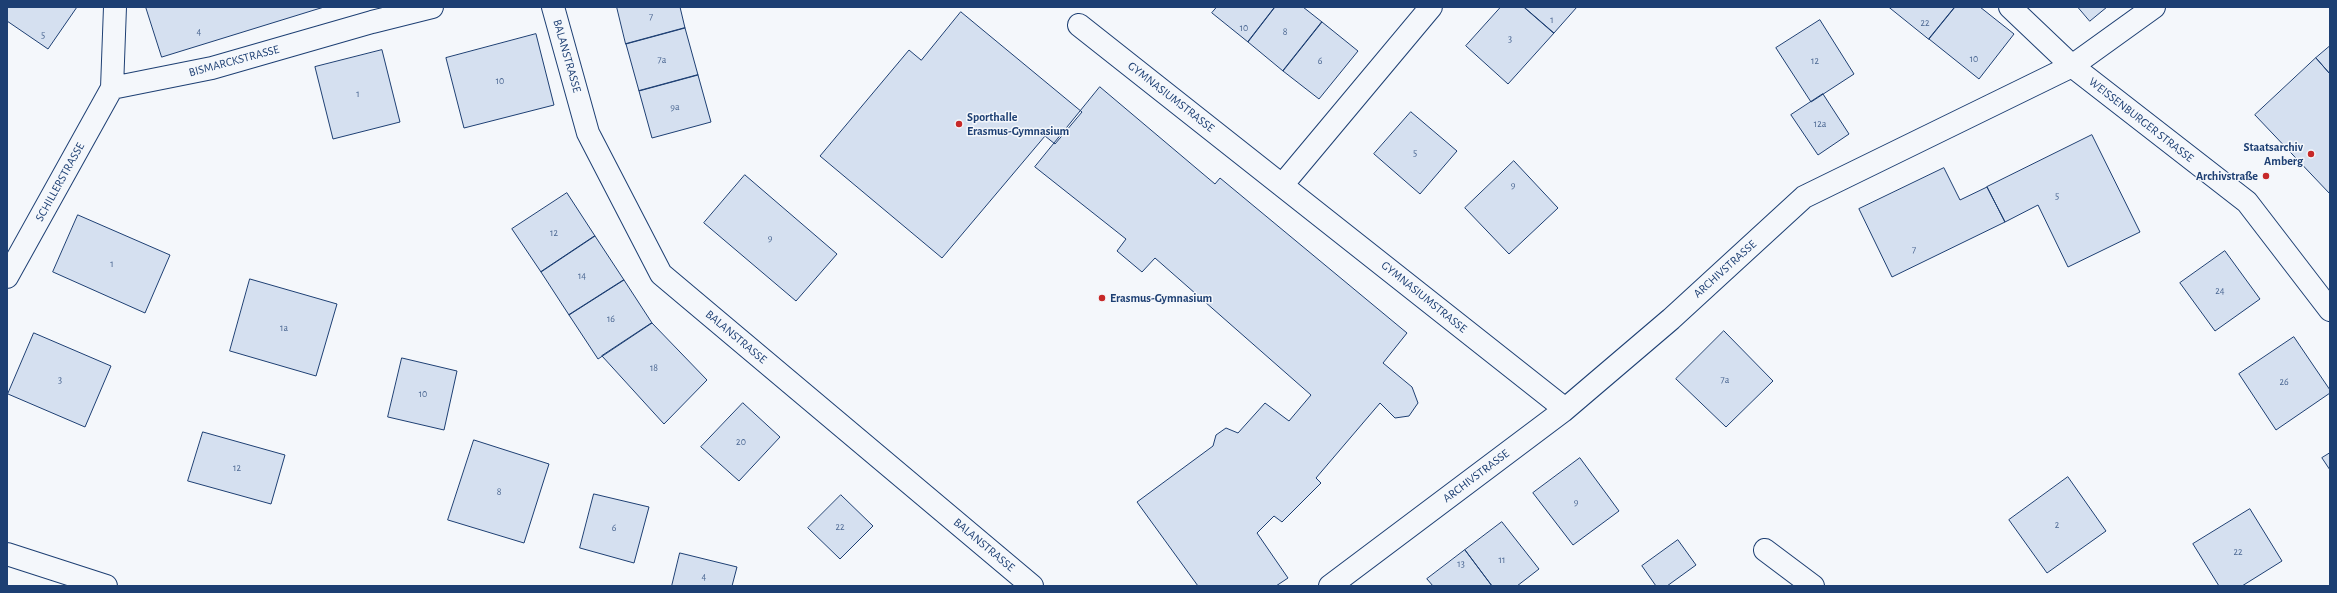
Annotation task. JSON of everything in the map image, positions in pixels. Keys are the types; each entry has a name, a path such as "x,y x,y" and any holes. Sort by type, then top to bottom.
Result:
{"street":[{"path":"112,88 115,7"},
{"name":"BISMARCKSTRASSE","path":"112,88 212,68 372,22 432,7"},
{"name":"BALANSTRASSE","path":"553,7 588,133 661,274 1032,586"},
{"path":"1283,184 1431,7"},
{"name":"WEISSENBURGER STRASSE","path":"2010,7 2072,66 2247,202 2330,310"},
{"name":"ARCHIVSTRASSE","path":"1330,586 1565,409 1671,319 1804,197 2072,66 2154,7"},
{"name":"GYMNASIUMSTRASSE","path":"1079,25 1283,184 1565,409"},
{"name":"SCHILLERSTRASSE","path":"7,276 112,88"},
{"path":"1764,550 1813,586"},
{"path":"7,554 106,586"}],"building":[{"path":"7,7 77,7 48,49 7,21"},
{"path":"146,7 324,7 162,57"},
{"path":"617,7 680,7 685,28 626,44"},
{"path":"1217,7 1275,7 1248,42 1212,13"},
{"path":"1275,7 1303,7 1322,22 1283,71 1248,42"},
{"path":"1501,7 1524,7 1554,33 1508,84 1466,46"},
{"path":"1524,7 1577,7 1554,33"},
{"path":"1889,7 1955,7 1929,39"},
{"path":"1955,7 1980,7 2014,34 1979,79 1929,39"},
{"path":"2078,7 2107,7 2090,21"},
{"name":"Sporthalle Erasmus-Gymnasium","path":"961,12 1082,112 1055,144 1045,136 942,258 820,156 909,50 921,60"},
{"path":"1820,20 1854,74 1811,102 1776,48"},
{"path":"1322,22 1358,51 1319,99 1283,71"},
{"path":"685,28 698,75 639,91 626,44"},
{"path":"536,34 554,105 464,128 446,58"},
{"path":"2330,46 2330,74 2316,58"},
{"path":"382,50 400,122 333,139 315,67"},
{"name":"Staatsarchiv Amberg","path":"2316,58 2330,74 2330,194 2255,115"},
{"path":"698,75 711,122 652,138 639,91"},
{"path":"1100,87 1215,184 1220,178 1407,333 1383,363 1412,387 1418,403 1409,416 1395,418 1380,403 1316,478 1321,483 1282,522 1274,516 1257,533 1288,578 1276,586 1198,586 1137,502 1213,446 1216,435 1226,428 1238,433 1265,403 1289,421 1311,395 1155,258 1142,272 1117,251 1126,239 1035,167"},
{"path":"1823,94 1849,134 1818,155 1791,115"},
{"path":"1411,112 1457,151 1420,194 1374,154"},
{"path":"2092,135 2140,232 2068,267 2038,205 2005,222 1987,187"},
{"path":"1514,161 1558,208 1509,254 1465,208"},
{"path":"1944,168 1960,200 1987,187 2005,222 1892,277 1859,209"},
{"path":"745,175 837,254 796,301 704,223"},
{"path":"567,193 595,236 541,272 512,229"},
{"path":"78,215 170,255 145,313 53,272"},
{"path":"595,236 624,280 569,315 541,272"},
{"path":"2225,251 2260,299 2215,331 2180,283"},
{"path":"250,279 337,304 316,376 230,351"},
{"path":"624,280 652,323 598,359 569,315"},
{"path":"652,323 707,380 664,424 602,356"},
{"path":"1724,331 1773,381 1726,427 1676,379"},
{"path":"34,333 111,366 85,427 8,394"},
{"path":"2294,337 2330,390 2330,393 2276,430 2239,374"},
{"path":"402,358 457,371 444,430 388,417"},
{"path":"743,403 780,437 739,481 701,447"},
{"path":"203,432 285,455 271,504 188,481"},
{"path":"474,440 549,464 524,543 448,520"},
{"path":"2330,453 2330,470 2322,458"},
{"path":"1580,458 1619,511 1573,545 1533,493"},
{"path":"2068,477 2106,531 2047,573 2009,520"},
{"path":"594,494 649,507 634,563 580,548"},
{"path":"841,495 873,526 840,559 808,528"},
{"path":"2250,509 2282,561 2242,586 2219,586 2193,544"},
{"path":"1502,522 1539,569 1517,586 1492,586 1465,550"},
{"path":"1678,540 1696,565 1667,586 1656,586 1642,566"},
{"path":"1465,550 1492,586 1433,586 1427,579"},
{"path":"680,553 737,567 732,586 672,586"}],"place":[{"name":"Sporthalle Erasmus-Gymnasium","path":"959,124"},
{"name":"Staatsarchiv Amberg","path":"2311,154"},
{"name":"Archivstraße","path":"2266,176"},
{"name":"Erasmus-Gymnasium","path":"1102,298"}]}
